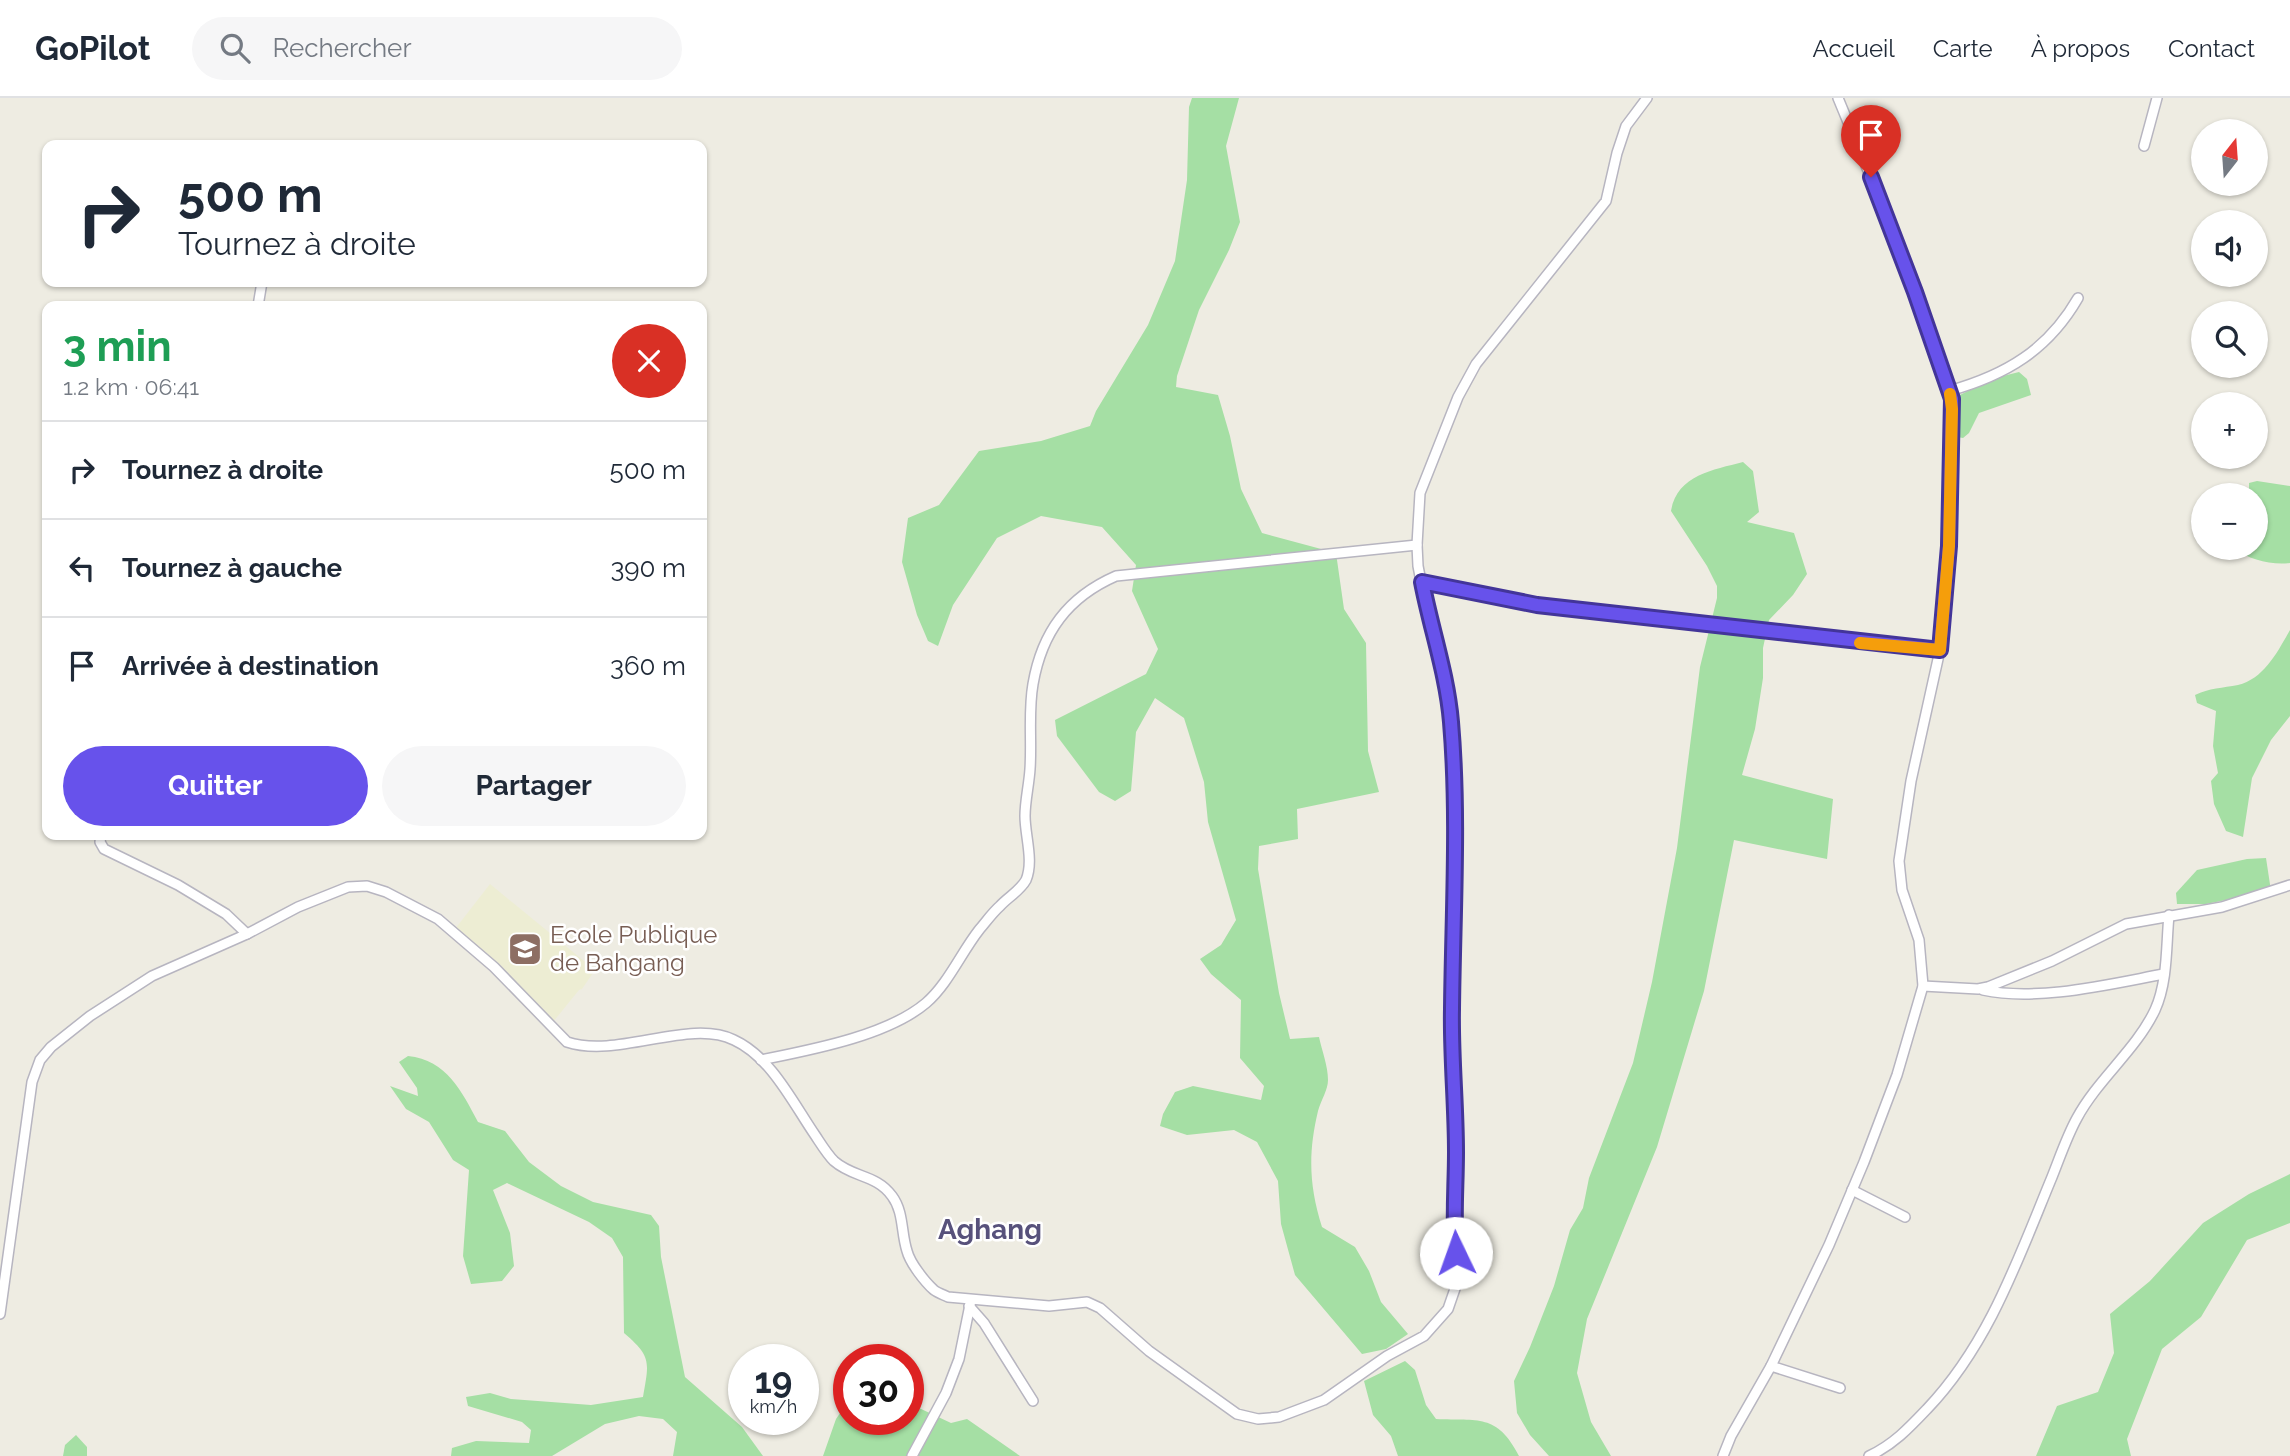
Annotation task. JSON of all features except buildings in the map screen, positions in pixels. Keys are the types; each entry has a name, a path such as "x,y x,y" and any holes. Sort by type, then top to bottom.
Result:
{"street":[{"path":"0,1314 33,1082 40,1060 51,1047 90,1016 152,976 247,934 298,907 348,887 368,886 386,892 438,919 494,967 567,1042 579,1046 611,1046 711,1032 746,1046 761,1060 833,1160 850,1172 882,1183 894,1198 903,1222 907,1253 935,1291 948,1297 970,1303 1049,1306 1087,1302 1100,1308 1149,1351 1237,1414 1258,1419 1279,1417 1324,1400 1387,1356 1423,1336 1448,1309 1458,1280 1454,1225 1456,1152 1451,1011 1455,807 1447,686 1430,628 1417,545 1420,493 1458,397 1483,355 1606,201 1626,126 1647,98"},
{"path":"1723,1456 1731,1436 1771,1366 1829,1245 1897,1075 1923,986 1919,940 1902,890 1899,861 1911,781 1940,650 1949,546 1952,409 1949,391 1888,219 1838,98"},
{"path":"2144,146 2157,98"},
{"path":"1949,391 1988,379 2013,367 2054,332 2078,298"},
{"path":"761,1060 828,1046 859,1036 904,1017 926,1003 975,935 1025,880 1029,866 1025,816 1030,769 1033,683 1048,633 1070,606 1093,586 1116,576 1417,545"},
{"path":"1422,582 1537,605 1940,650"},
{"path":"100,840 104,849 178,885 226,914 247,934"},
{"path":"1978,989 2052,961 2126,924 2222,907 2290,885"},
{"path":"1869,1456 1884,1450 1902,1436 1942,1394 1972,1353 2005,1290 2077,1117 2148,1020 2161,992 2169,915"},
{"path":"1923,986 2036,994 2164,974"},
{"path":"1852,1190 1905,1217"},
{"path":"970,1303 1033,1401"},
{"path":"912,1456 946,1393 959,1359 970,1303"},
{"path":"1771,1366 1839,1388"}],"shaded area":[{"name":"Ecole Publique de Bahgang","path":"490,884 595,970 553,1022 505,971 455,929"}],"green space":[{"path":"1192,98 1239,98 1226,146 1240,222 1199,310 1177,376 1176,387 1218,395 1241,489 1262,533 1336,553 1344,609 1366,643 1368,751 1379,792 1297,809 1298,839 1259,846 1258,869 1279,993 1290,1039 1319,1037 1327,1069 1328,1084 1318,1111 1311,1155 1314,1197 1322,1227 1355,1247 1369,1271 1381,1302 1408,1334 1386,1349 1362,1354 1295,1275 1281,1224 1278,1181 1257,1142 1234,1130 1187,1135 1160,1126 1175,1092 1193,1086 1261,1100 1264,1086 1240,1058 1241,1000 1211,974 1200,959 1221,945 1236,920 1208,822 1204,782 1184,718 1155,698 1136,732 1131,791 1115,801 1099,792 1057,736 1055,720 1146,674 1158,649 1132,591 1136,565 1102,527 1041,516 997,538 953,605 938,646 928,641 917,615 902,562 908,518 939,505 979,451 1041,441 1090,426 1096,411 1148,325 1175,261 1187,180 1189,107"},
{"path":"2019,372 2027,379 2031,395 1979,413 1969,433 1963,438 1957,437 1960,395 1991,379"},
{"path":"1743,462 1753,471 1759,512 1747,522 1794,533 1807,574 1793,595 1769,620 1763,648 1763,678 1755,729 1742,775 1833,799 1827,859 1734,840 1704,991 1657,1147 1587,1319 1577,1373 1591,1422 1611,1456 1549,1456 1530,1435 1517,1413 1514,1381 1554,1286 1570,1230 1583,1208 1589,1178 1633,1063 1652,982 1677,848 1700,667 1717,598 1717,586 1707,566 1671,511 1681,489 1689,482 1698,476"},
{"path":"2257,481 2290,486 2290,563 2258,560 2268,560 2268,483 2249,483"},
{"path":"2290,630 2290,716 2271,740 2252,778 2243,837 2226,831 2214,804 2211,781 2218,773 2213,746 2216,711 2197,703 2195,695 2238,685 2255,677 2269,663"},
{"path":"2266,858 2271,891 2206,904 2177,904 2176,893 2197,870 2247,859"},
{"path":"408,1056 422,1059 443,1071 459,1089 478,1122 505,1131 529,1162 561,1186 593,1202 651,1215 659,1226 661,1257 685,1377 728,1415 728,1435 748,1435 763,1456 673,1456 677,1432 663,1419 639,1416 605,1424 552,1456 451,1456 452,1448 476,1441 529,1443 531,1430 522,1422 468,1406 466,1397 490,1393 511,1399 591,1405 643,1397 647,1368 640,1348 624,1333 623,1257 612,1238 589,1222 507,1183 493,1190 510,1233 514,1266 502,1281 471,1284 463,1256 469,1170 453,1160 429,1122 406,1109 390,1086 418,1096 417,1088 399,1062"},
{"path":"2290,1174 2290,1223 2247,1240 2201,1317 2162,1349 2127,1439 2131,1456 2036,1456 2057,1406 2098,1392 2114,1353 2110,1314 2150,1281 2203,1223 2249,1194"},
{"path":"1405,1361 1415,1370 1426,1405 1436,1419 1475,1420 1494,1426 1503,1432 1519,1456 1398,1456 1391,1436 1373,1415 1364,1381"},
{"path":"924,1410 951,1423 967,1419 1020,1456 823,1456 833,1428 833,1435 924,1435"},
{"path":"76,1435 87,1447 87,1456 63,1456 65,1445"}],"slow traffic":[{"path":"1860,643 1940,650 1949,546 1950,394"}],"place":[{"name":"Ecole Publique de Bahgang","path":"525,949"}],"district":[{"name":"Aghang","path":"990,1229"}],"route":[{"path":"1456,1253 1451,1011 1455,807 1451,725 1447,686 1430,628 1422,582 1537,605 1614,612 1883,646 1940,650 1949,546 1952,399 1871,177"}]}
